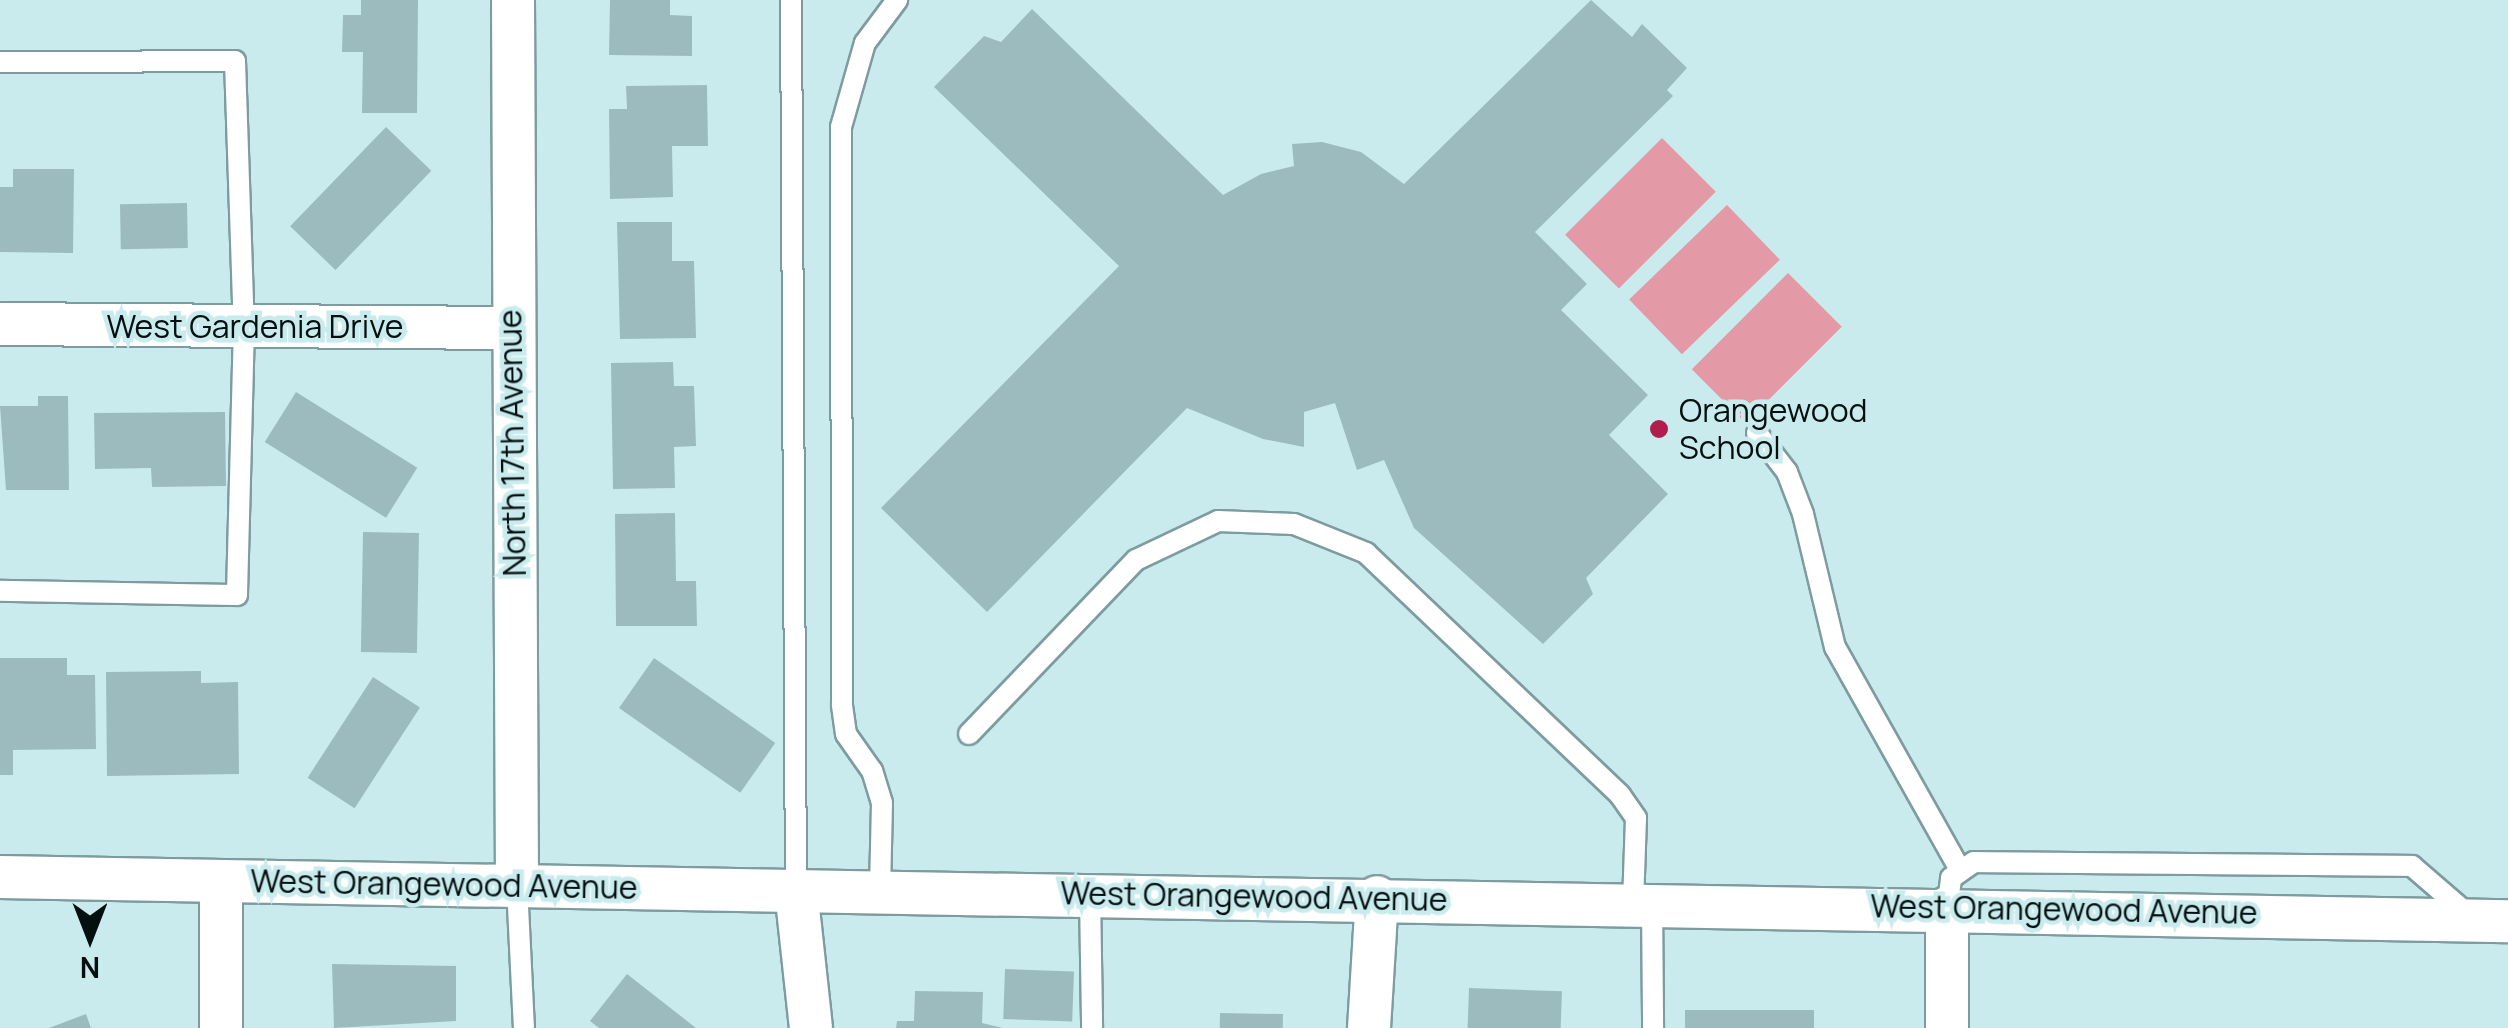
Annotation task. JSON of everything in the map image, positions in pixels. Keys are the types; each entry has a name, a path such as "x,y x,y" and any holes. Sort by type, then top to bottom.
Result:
{"street":[{"name":"North 17th Avenue","path":"513,0 510,328 517,886"},
{"name":"West Gardenia Drive","path":"0,324 510,328"},
{"name":"West Orangewood Avenue","path":"0,877 1642,902 1953,888 2492,921"},
{"path":"221,881 221,1028"},
{"path":"1947,1028 1953,888"},
{"path":"796,890 812,1028"},
{"path":"1369,1028 1377,897"}],"lane":[{"path":"791,0 796,890"},
{"path":"880,891 882,803 872,770 846,734 842,704 841,126 865,43 897,0"},
{"path":"0,62 235,61 244,326 237,595 0,591"},
{"path":"1757,433 1787,472 1803,514 1835,647 1953,888"},
{"path":"968,734 1136,560 1218,521 1259,522 1328,533 1366,553 1568,746 1636,818 1653,1028"},
{"path":"517,886 524,1028"},
{"path":"1090,894 1092,1028"}],"shaded area":[{"path":"1662,138 1716,192 1619,289 1565,235"},
{"path":"1727,205 1780,260 1682,354 1629,299"},
{"path":"1788,273 1842,327 1746,423 1692,369"}],"building":[{"path":"361,0 418,0 417,113 362,113 363,52 342,52 343,15 361,15"},
{"path":"610,0 670,0 670,15 692,16 692,56 609,55"},
{"path":"1591,0 1632,37 1642,24 1687,68 1667,90 1673,96 1535,232 1587,284 1561,310 1648,395 1609,435 1668,494 1586,578 1593,594 1543,644 1414,528 1384,460 1357,470 1335,403 1304,412 1304,447 1263,439 1187,408 987,612 881,508 1119,266 934,87 984,36 1001,42 1032,9 1223,195 1261,174 1294,166 1292,144 1322,142 1361,152 1404,184"},
{"path":"707,85 708,146 672,146 673,197 610,199 609,109 627,109 626,86"},
{"path":"386,127 431,171 335,270 290,226"},
{"path":"13,169 74,169 73,253 0,252 0,187 13,187"},
{"path":"187,203 188,248 121,249 120,204"},
{"path":"617,222 672,222 672,261 694,261 696,338 620,339"},
{"path":"673,362 674,386 694,386 696,446 674,447 675,488 613,489 611,363"},
{"path":"296,392 417,468 386,518 265,442"},
{"path":"38,396 68,396 69,490 6,490 0,406 38,406"},
{"path":"225,412 226,486 152,487 151,468 95,469 94,413"},
{"path":"675,513 676,581 696,581 697,626 616,626 615,514"},
{"path":"363,532 419,533 417,653 361,652"},
{"path":"0,658 67,658 67,675 95,675 96,749 13,750 13,775 0,775"},
{"path":"654,658 775,743 740,793 619,708"},
{"path":"201,671 201,683 238,682 239,774 107,776 106,672"},
{"path":"373,677 420,707 355,808 308,778"},
{"path":"332,964 456,966 456,1021 334,1028"},
{"path":"1005,969 1074,971 1072,1021 1003,1019"},
{"path":"627,974 696,1028 599,1028 590,1021"},
{"path":"1469,988 1562,991 1561,1028 1468,1028"},
{"path":"915,991 983,992 982,1023 1003,1028 896,1028 897,1021 914,1021"},
{"path":"1685,1010 1814,1010 1814,1028 1685,1028"},
{"path":"1220,1013 1283,1014 1283,1028 1220,1028"},
{"path":"86,1014 91,1028 49,1028"}],"place":[{"name":"Orangewood School","path":"1659,429"}]}
